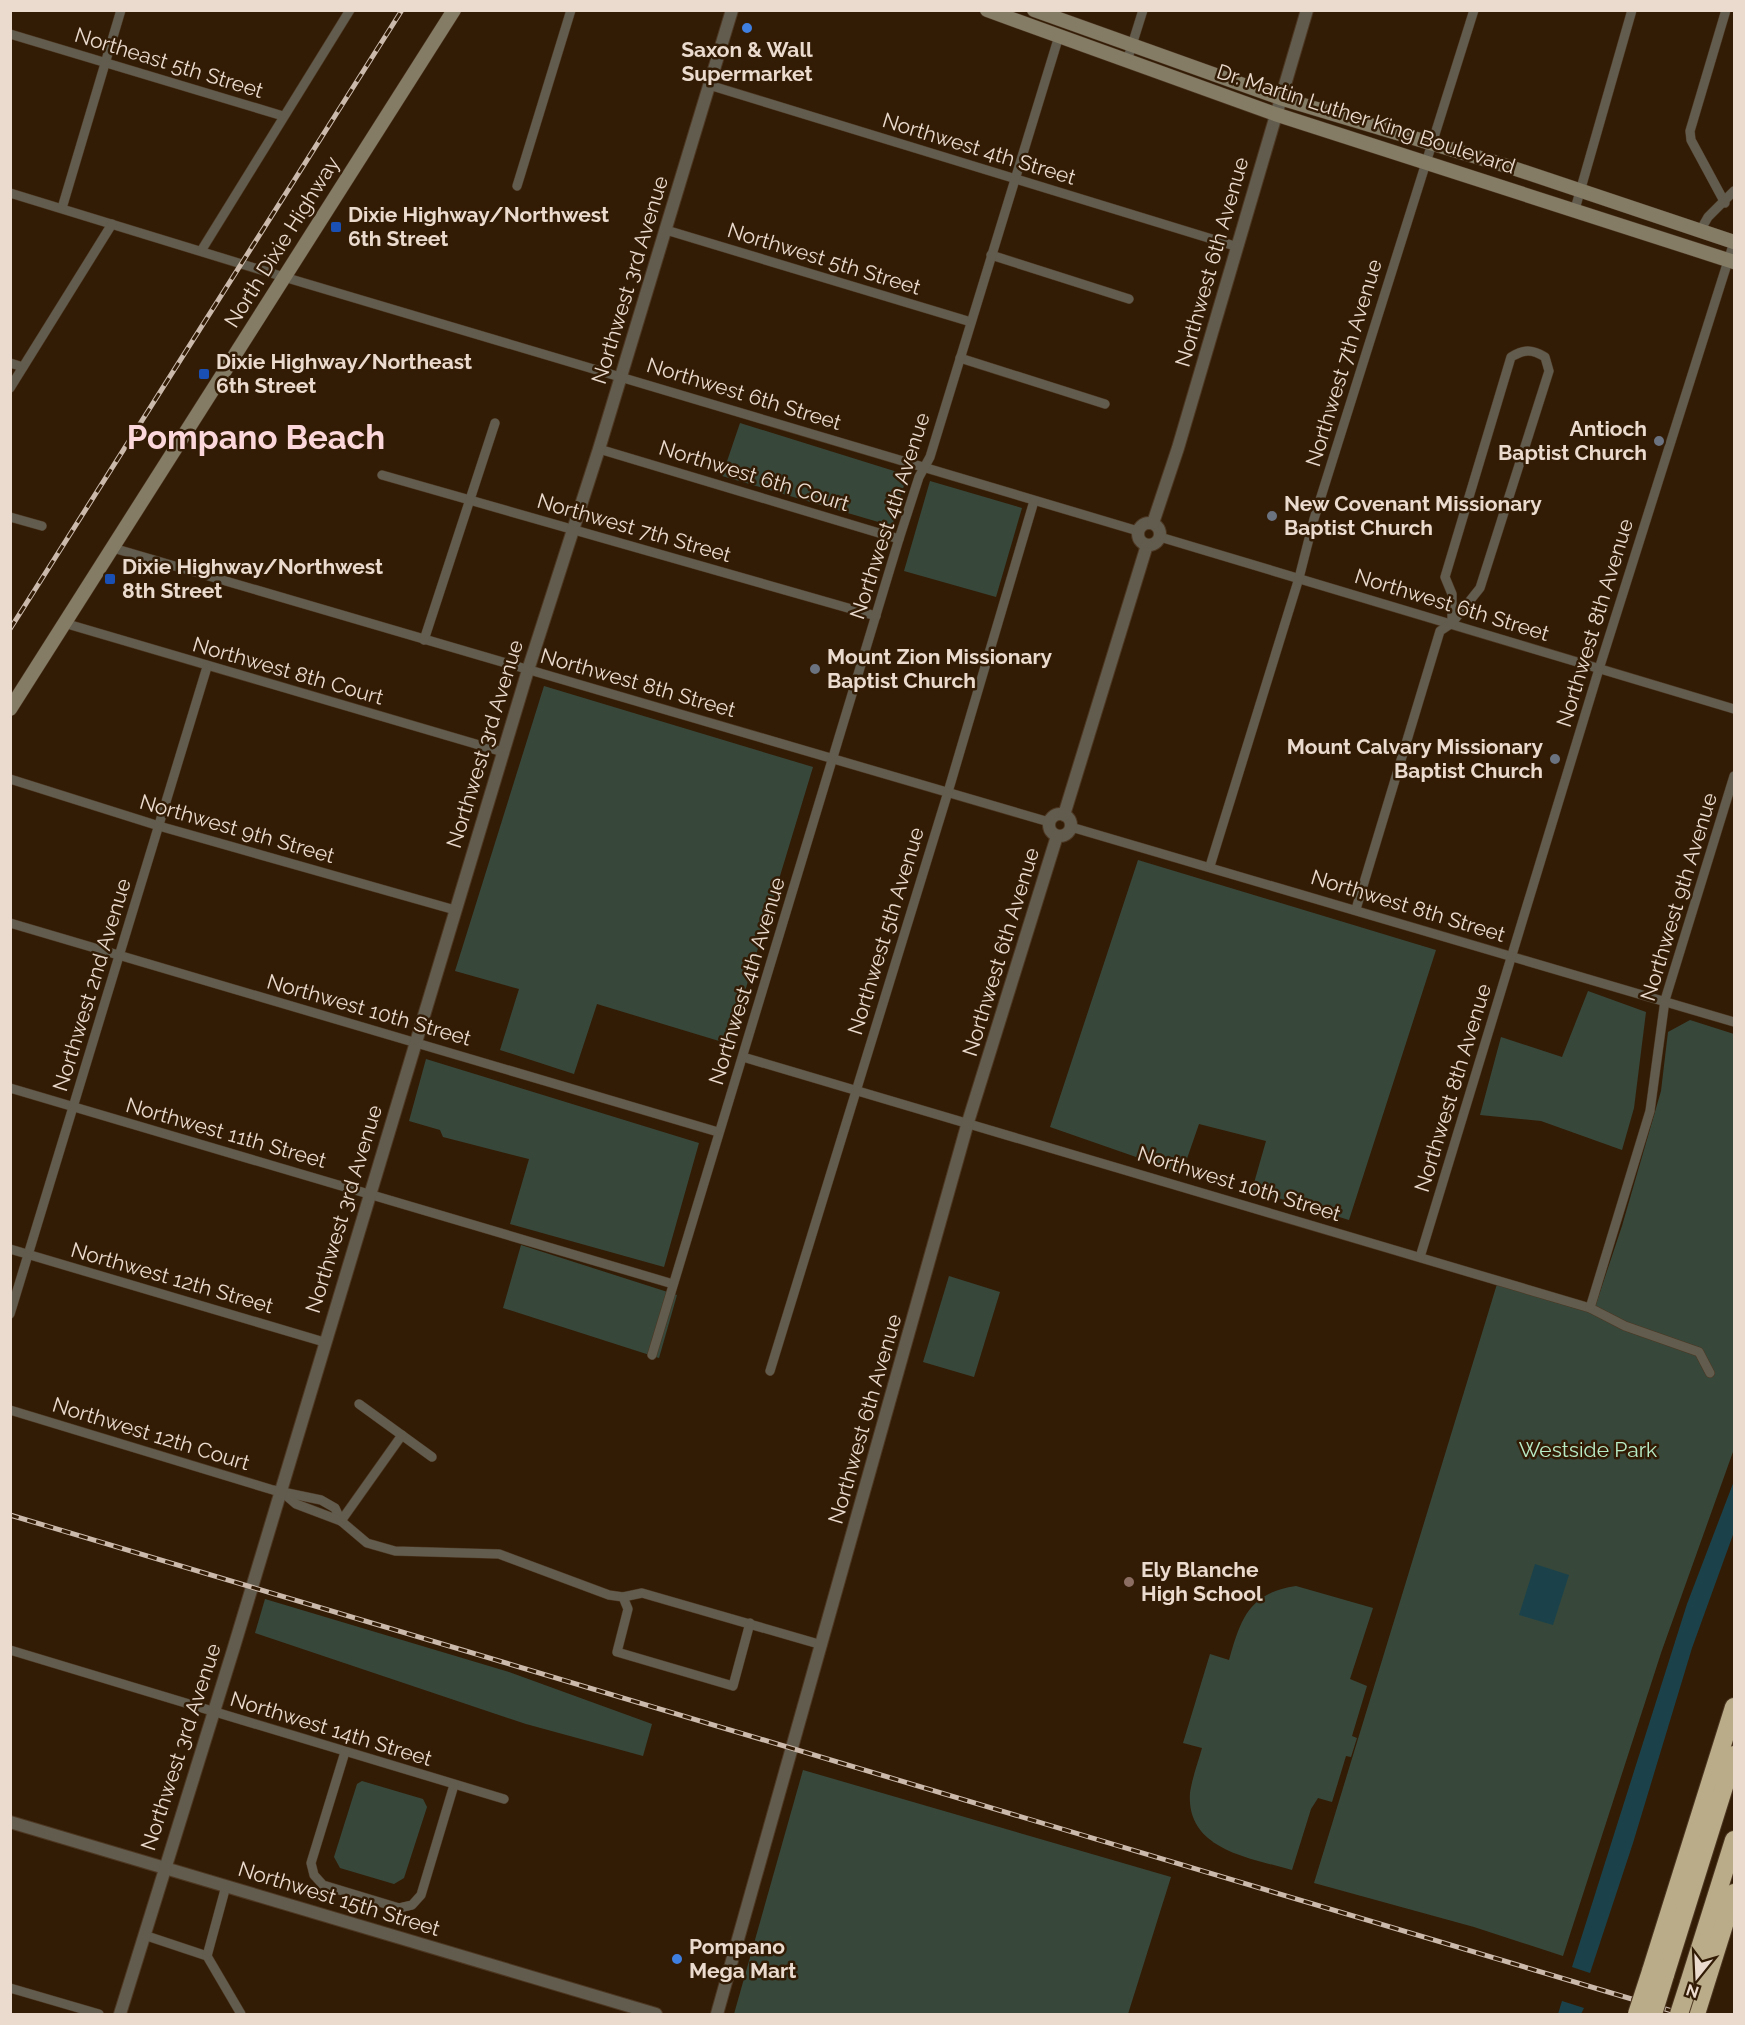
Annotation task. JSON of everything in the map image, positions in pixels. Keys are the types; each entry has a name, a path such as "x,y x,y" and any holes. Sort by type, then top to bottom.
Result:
{"highway":[{"path":"1653,2014 1658,1973 1734,1707"},
{"path":"1637,2014 1658,1973 1734,1755"},
{"path":"1696,2014 1697,1985 1734,1840"},
{"path":"1679,2014 1697,1985 1734,1893"}],"main road":[{"name":"North Dixie Highway","path":"10,709 454,10"},
{"name":"Dr. Martin Luther King Boulevard","path":"987,10 1275,114 1426,160 1731,261"},
{"name":"Dr. Martin Luther King Boulevard","path":"1034,10 1132,47 1280,98 1433,143 1734,242"}],"street":[{"path":"62,208 121,10"},
{"path":"201,251 350,10"},
{"path":"517,186 571,10"},
{"name":"Northwest 3rd Avenue","path":"120,2014 281,1491 414,1042 528,670 599,449 732,10"},
{"path":"1128,61 1143,10"},
{"name":"Northwest 6th Avenue","path":"1153,523 1238,247 1307,10"},
{"name":"Northwest 7th Avenue","path":"1210,866 1299,578 1314,519 1474,10"},
{"path":"1575,209 1632,10"},
{"path":"1725,203 1691,140 1690,130 1726,10"},
{"name":"Northeast 5th Street","path":"10,34 283,116"},
{"name":"Northwest 4th Avenue","path":"651,1355 899,539 923,468 930,457 1059,36"},
{"name":"Northwest 4th Street","path":"710,86 1238,247"},
{"path":"1700,231 1708,218 1725,203 1734,191"},
{"name":"Northwest 6th Street","path":"10,193 284,277 1138,531"},
{"path":"10,388 112,224"},
{"name":"Northwest 5th Street","path":"666,230 971,322"},
{"name":"Northwest 8th Avenue","path":"1420,1257 1599,669 1731,261 1734,242"},
{"path":"991,255 1129,299"},
{"path":"1356,909 1440,631 1452,623 1480,588 1549,370 1545,357 1534,350 1522,350 1511,357 1491,423 1445,577 1452,594 1452,623"},
{"path":"960,358 1105,404"},
{"path":"10,363 23,367"},
{"path":"424,640 495,423"},
{"name":"Northwest 6th Court","path":"599,449 899,539"},
{"name":"Northwest 7th Street","path":"382,475 876,616"},
{"name":"Northwest 5th Avenue","path":"770,1371 948,792 1034,501"},
{"path":"10,517 42,526"},
{"path":"1145,523 1153,523 1158,527 1160,537 1153,544 1147,545 1140,541 1138,531 1145,523"},
{"name":"Northwest 6th Street","path":"1160,537 1734,709"},
{"path":"1064,815 1147,545"},
{"name":"Northwest 8th Street","path":"112,548 834,757 1050,822"},
{"name":"Northwest 8th Court","path":"64,623 207,667 503,752"},
{"name":"Northwest 2nd Avenue","path":"10,1314 207,667"},
{"name":"Northwest 9th Avenue","path":"1590,1308 1650,1111 1665,1000 1734,776"},
{"name":"Northwest 9th Street","path":"10,779 159,826 455,910"},
{"path":"1064,815 1070,819 1071,827 1068,833 1057,836 1050,829 1050,822 1053,816 1064,815"},
{"name":"Northwest 8th Street","path":"1071,827 1210,866 1734,1022"},
{"name":"Northwest 6th Avenue","path":"717,2014 968,1122 1057,836"},
{"name":"Northwest 10th Street","path":"10,923 718,1132"},
{"name":"Northwest 10th Street","path":"743,1057 1590,1308 1625,1326 1699,1352 1710,1373"},
{"name":"Northwest 11th Street","path":"10,1088 369,1192 673,1284"},
{"name":"Northwest 12th Street","path":"10,1249 324,1342"},
{"path":"359,1404 432,1457"},
{"name":"Northwest 12th Court","path":"10,1410 281,1491"},
{"path":"341,1521 402,1435"},
{"path":"281,1491 321,1500 335,1508 341,1521 367,1543 378,1547 395,1551 499,1554 609,1595 623,1597 642,1593 822,1645"},
{"path":"623,1597 628,1609 617,1652 733,1686 750,1623"},
{"name":"Northwest 14th Street","path":"10,1650 504,1799"},
{"path":"345,1752 311,1863 314,1875 323,1885 399,1908 412,1905 420,1895 454,1785"},
{"name":"Northwest 15th Street","path":"10,1822 656,2014"},
{"path":"207,1956 226,1886"},
{"path":"144,1935 207,1956 241,2014"},
{"path":"10,1988 99,2014"}],"green space":[{"path":"740,423 907,475 892,526 722,476"},
{"path":"930,481 1022,508 996,597 904,571"},
{"path":"544,686 813,767 729,1044 597,1004 574,1074 500,1050 519,989 455,971"},
{"path":"1138,860 1436,950 1349,1220 1252,1190 1266,1141 1199,1124 1182,1173 1050,1127"},
{"path":"1588,991 1646,1012 1634,1108 1622,1150 1541,1121 1480,1115 1501,1037 1562,1057"},
{"name":"Westside Park","path":"1690,1020 1734,1034 1734,1449 1661,1653 1563,1956 1474,1927 1314,1883 1497,1284 1593,1313 1622,1226 1661,1091 1668,1032"},
{"path":"426,1059 699,1143 664,1267 510,1224 529,1159 443,1137 440,1130 409,1121"},
{"path":"521,1245 677,1295 659,1358 503,1308"},
{"path":"949,1276 1000,1292 974,1377 923,1362"},
{"path":"1296,1586 1373,1608 1350,1679 1367,1686 1352,1736 1357,1738 1351,1757 1346,1756 1332,1802 1318,1798 1311,1809 1292,1870 1258,1861 1224,1848 1198,1827 1192,1812 1190,1793 1202,1748 1183,1743 1210,1654 1229,1660 1243,1620 1257,1601 1280,1589"},
{"path":"265,1599 509,1672 652,1724 643,1756 526,1724 255,1633"},
{"path":"803,1770 1171,1877 1128,2014 734,2014"},
{"path":"362,1781 423,1799 427,1807 404,1878 394,1884 340,1868 334,1857 357,1784"}],"water":[{"path":"1734,1481 1734,1532 1692,1648 1633,1843 1590,1973 1572,1967 1687,1604"},
{"path":"1535,1564 1569,1575 1553,1625 1519,1615"},
{"path":"1562,2001 1584,2008 1581,2014 1558,2014"}],"railway":[{"path":"10,629 402,10"},
{"path":"10,1515 1682,2014"}],"place":[{"name":"Saxon & Wall Supermarket","path":"747,28"},
{"name":"Dixie Highway/Northwest 6th Street","path":"336,227"},
{"name":"Dixie Highway/Northeast 6th Street","path":"204,374"},
{"name":"Antioch Baptist Church","path":"1659,441"},
{"name":"New Covenant Missionary Baptist Church","path":"1272,516"},
{"name":"Dixie Highway/Northwest 8th Street","path":"110,579"},
{"name":"Mount Zion Missionary Baptist Church","path":"815,669"},
{"name":"Mount Calvary Missionary Baptist Church","path":"1555,759"},
{"name":"Ely Blanche High School","path":"1129,1582"},
{"name":"Pompano Mega Mart","path":"677,1959"}],"district":[{"name":"Pompano Beach","path":"256,437"}]}
